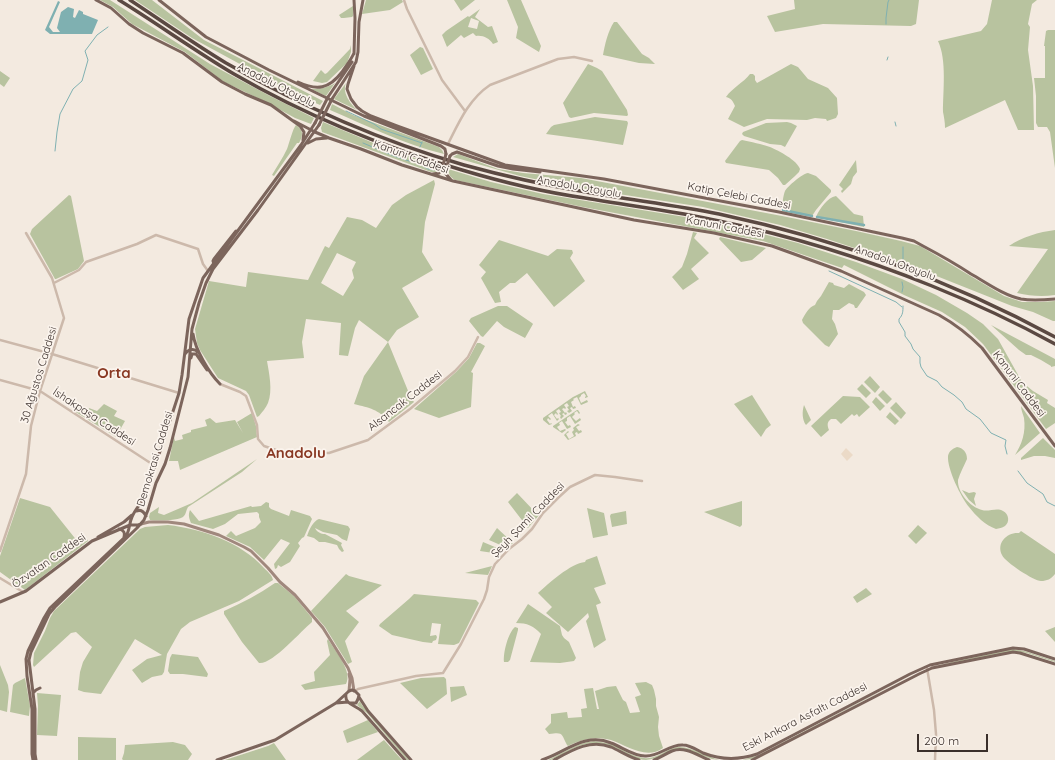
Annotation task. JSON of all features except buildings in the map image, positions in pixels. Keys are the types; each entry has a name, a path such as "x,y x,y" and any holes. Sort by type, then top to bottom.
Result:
{"highway":[{"name":"Anadolu Otoyolu","path":"119,0 209,59 248,82 292,105 332,123 400,150 461,170 530,188 706,218 814,244 875,264 951,294 998,315 1055,344"},
{"name":"Anadolu Otoyolu","path":"130,0 208,51 259,81 328,115 398,143 463,164 529,181 588,193 667,204 718,214 818,239 927,277 982,301 1055,337"}],"main road":[{"path":"96,0 111,8 121,18 134,27 183,53 222,82 271,105 294,121 304,132 303,145"},
{"path":"159,0 206,37 269,70 364,116 441,146 445,149 446,154 444,169 448,177 453,181"},
{"name":"Demokrasi Caddesi","path":"313,131 315,123 328,97 351,62 354,53 356,18 355,0"},
{"name":"Demokrasi Caddesi","path":"33,760 32,706 26,664 28,651 50,608 128,533 131,518 144,499 179,393 188,329 192,310 203,278 216,263 313,131 319,125 332,99 354,66 358,52 359,22 363,0"},
{"path":"269,70 304,85 313,88 320,88 334,81 354,53"},
{"path":"354,66 347,89 351,99 357,107 371,116 410,131"},
{"name":"Kanuni Caddesi","path":"294,121 329,138 402,165 453,181 634,220 714,233 772,246 841,271 939,315 951,322 973,339 982,348 1055,446"},
{"path":"388,125 410,131"},
{"name":"Katip Çelebi Caddesi","path":"410,131 505,165 610,180 779,212 914,241 990,285 1011,295 1032,300 1055,299"},
{"path":"303,145 316,139 329,138"},
{"name":"Demokrasi Caddesi","path":"36,760 35,709 29,664 31,652 51,611 141,524 146,516 156,483 165,464 170,448 188,377 192,329 203,291 216,263 255,208 303,145"},
{"path":"430,174 439,173 444,169 450,156 457,152 498,166 513,169 574,174"},
{"path":"192,329 195,345 199,354 212,375 220,384"},
{"path":"185,354 190,350 195,350 199,354"},
{"path":"189,365 191,355 194,353 196,354 212,378 220,384"},
{"path":"179,393 185,388"},
{"path":"154,466 158,473 156,483"},
{"path":"92,541 102,533 124,522 140,510 144,513 149,522"},
{"path":"131,518 135,525 149,522 168,522 200,528 219,535 247,549 262,561 277,579 295,595 323,628 348,668 355,691 366,707 412,760"},
{"name":"Özvatan Caddesi","path":"0,602 23,593 92,541 119,529 130,525 135,525"},
{"path":"119,529 123,530 125,534 123,538"},
{"name":"Eski Ankara Asfaltı Caddesi","path":"542,760 580,742 597,739 610,742 642,756 653,756 674,746 683,745 690,746 711,756 719,758 745,758 757,754 910,674 927,668 1013,648 1024,649 1055,659"},
{"name":"Eski Ankara Asfaltı Caddesi","path":"752,760 927,668 1013,652 1055,664"},
{"path":"348,668 350,680 346,698 349,703 362,711 405,760"},
{"path":"32,685 40,688 35,690 33,694"},
{"path":"217,760 275,740 336,703 348,692 355,691"},
{"path":"336,703 354,704 359,695"},
{"path":"554,760 577,748 594,744 611,747 639,760"},
{"path":"654,760 670,752 680,750 690,751 709,760"}],"street":[{"path":"404,0 442,80 465,111"},
{"path":"448,144 465,111 484,89 490,85 558,59 570,57 592,61"},
{"name":"30 Ağustos Caddesi","path":"0,551 26,474 31,426 40,392 64,318 54,282 26,233"},
{"path":"54,282 79,270 86,262 137,244 156,235 198,249 203,264 208,271"},
{"name":"Alsancak Caddesi","path":"220,384 246,396 257,425 258,439 264,446 282,452 329,452 368,440 410,409 455,371 468,357 478,337"},
{"path":"0,340 52,354 179,393"},
{"name":"İshakpaşa Caddesi","path":"0,380 40,392 154,466"},
{"name":"Şeyh Şamil Caddesi","path":"355,691 358,689 416,676 443,673 461,644 484,599 489,577 495,564 532,529 543,513 570,487 595,475 642,481"},
{"path":"0,578 23,593"},
{"path":"927,668 934,710 936,734 934,760"}],"green space":[{"path":"100,0 110,0 210,64 314,118 311,124 295,118 224,82 185,52 132,24 113,7"},
{"path":"135,0 152,0 204,40 323,101 320,105 295,94 192,38"},
{"path":"366,0 402,0 403,2 390,10 362,14"},
{"path":"454,0 475,0 461,11"},
{"path":"507,0 521,0 541,46 539,52 516,38 518,27"},
{"path":"794,0 919,0 916,24 911,26 823,24 775,32 767,16 795,9"},
{"path":"992,0 1037,0 1032,4 1028,24 1030,27 1028,50 1033,86 1034,130 1018,130 1005,100 945,128 943,112 944,66 938,41 981,31 987,24"},
{"path":"353,6 352,17 341,18 339,15"},
{"path":"480,9 475,17 488,27 492,26 498,42 493,44 486,37 476,36 473,33 464,38 461,35 447,47 442,35 468,16 469,17","holes":["471,18 479,21 477,29 468,27"]},
{"path":"614,22 617,22 642,54 655,64 639,63 603,55 608,33"},
{"path":"1055,30 1055,168 1050,132 1047,127 1038,127 1036,123 1034,78 1045,78 1044,46 1046,31"},
{"path":"351,45 351,52 347,63 327,82 322,83 313,81 321,70 325,74 327,73 350,49"},
{"path":"420,47 423,48 433,69 421,75 410,55"},
{"path":"588,64 602,71 627,110 627,116 594,113 571,118 569,117 563,103"},
{"path":"791,64 798,67 808,79 828,88 837,98 838,114 836,118 827,121 826,119 815,118 807,120 767,119 744,127 728,119 735,106 732,100 726,97 750,74 755,76 757,83"},
{"path":"0,71 10,78 4,87 0,84"},
{"path":"335,83 326,96 311,89 323,88"},
{"path":"346,83 346,94 349,101 357,110 334,99"},
{"path":"332,104 353,115 439,147 444,154 400,140 330,110"},
{"path":"595,117 627,121 628,123 623,145 546,134 554,125"},
{"path":"323,122 383,147 441,167 438,172 431,172 322,132 321,128"},
{"path":"787,122 797,126 785,147 770,144 744,136 742,134 743,132 766,123"},
{"path":"296,125 302,131 302,136 299,143 297,143 274,176 272,175 288,147"},
{"path":"742,140 767,146 783,153 795,162 800,169 799,172 785,185 783,185 769,170 726,163 725,161"},
{"path":"458,154 498,169 523,173 581,178 782,216 920,246 1004,296 1022,302 1055,301 1055,321 885,258 780,225 703,207 573,187 520,176 453,157"},
{"path":"856,160 857,172 853,177 851,184 842,193 841,191 843,189 839,185"},
{"path":"448,169 491,182 543,194 685,217 755,232 798,243 902,279 936,295 983,324 998,339 1022,382 1048,400 1047,403 1055,408 1055,423 1046,429 983,344 965,327 942,312 844,265 842,268 763,241 583,207 455,180 450,176"},
{"path":"808,173 816,176 831,190 831,192 812,216 782,211 785,191 795,180"},
{"path":"434,180 435,184 425,222 422,252 433,270 402,288 419,317 397,330 388,342 359,320 355,328 348,356 339,355 341,323 306,319 302,342 304,358 267,361 270,393 266,407 257,417 249,395 246,391 218,378 200,350 197,343 195,329 209,281 246,287 248,272 308,280 325,246 329,248 347,217 362,220 376,228 392,205 406,195","holes":["337,253 356,262 352,270 354,278 343,296 321,283"]},
{"path":"69,195 71,196 84,261 78,269 55,279 30,234 32,229"},
{"path":"836,196 854,214 863,216 864,227 816,217 824,204"},
{"path":"1055,230 1055,295 1036,296 1017,293 1048,249 1009,246 1031,235"},
{"path":"693,232 697,233 694,238 709,253 691,269 699,279 683,290 672,277 682,267"},
{"path":"720,237 766,248 752,260 741,262 719,239"},
{"path":"499,240 548,256 557,249 572,250 573,253 570,258 585,281 554,307 527,273 515,283 510,283 499,292 501,302 495,303 481,278 486,272 479,265"},
{"path":"829,282 844,288 849,284 864,292 866,295 857,308 849,303 839,310 833,310 832,319 838,334 829,347 825,345 803,323 802,320 809,309 815,305"},
{"path":"498,306 507,306 533,324 525,338 504,327 497,321 483,337 469,321 471,318"},
{"path":"991,325 1055,359 1055,366 1051,367 1031,355 1026,355"},
{"path":"388,342 414,402 389,422 377,412 354,404 364,376"},
{"path":"477,343 485,346 471,372 473,373 471,407 439,418 414,409 456,372 469,358"},
{"path":"870,376 880,387 875,393 864,382"},
{"path":"862,384 871,393 866,398 857,389"},
{"path":"883,390 892,399 887,404 878,395"},
{"path":"585,391 588,397 585,398 586,396 584,393 579,398 581,403 587,400 588,402 581,405 577,397 571,402 573,407 575,406 576,408 570,408 572,411 569,413 567,411 569,410 567,407 569,406 567,403 564,405 566,408 562,409 567,414 562,414 564,416 561,419 559,413 561,412 559,409 556,411 558,414 557,415 556,413 554,415 557,419 559,419 557,421 552,413 548,416 551,419 550,420 548,418 547,420 550,424 552,424 549,425 543,420 543,418 573,397"},
{"path":"752,395 771,425 766,429 761,437 734,404"},
{"path":"843,396 860,397 870,407 859,417 857,414 854,416 852,414 841,424 836,419 831,419 828,424 829,430 821,437 811,426"},
{"path":"876,397 885,406 880,411 872,402"},
{"path":"896,402 906,413 901,419 890,408"},
{"path":"104,404 117,411 114,416 125,421 116,437 74,411 78,406 87,412 89,408 97,411"},
{"path":"804,405 811,420 806,425 803,415"},
{"path":"1021,406 1040,433 1015,455 1020,447 1024,433 1024,418"},
{"path":"577,410 580,413 579,414 577,411 572,417 576,421 580,418 581,420 575,424 570,416 565,422 571,427 567,429 562,421 559,423 560,425 557,427 560,431 566,430 562,433 553,427 553,426"},
{"path":"890,412 899,421 895,425 886,417"},
{"path":"252,413 256,426 257,437 180,470 178,461 169,461 174,437 175,441 183,439 182,435 191,432 191,430 207,426 205,420 210,418 216,423 235,420 243,433 237,422"},
{"path":"578,424 580,425 576,427 582,432 578,434 577,432 575,433 576,436 568,440 564,435 568,431 569,432 566,434 569,439 574,436 572,432 574,430 573,428"},
{"path":"1043,438 1055,450 1055,458 1034,456 1021,460 1021,458"},
{"path":"957,447 964,451 967,457 958,480 958,485 962,494 973,506 977,508 982,510 998,509 1005,512 1008,516 1008,520 1007,524 1002,528 996,529 984,523 962,497 955,483 948,462 949,453 952,449"},
{"path":"257,459 242,472 188,507 182,518 150,520 150,513 159,507 158,513 164,515 192,503"},
{"path":"962,490 969,493 976,493 974,499 976,506 969,500"},
{"path":"517,493 536,513 540,514 528,528 508,502"},
{"path":"20,498 50,507 78,542 86,537 88,541 25,590 0,572 0,556"},
{"path":"742,501 742,525 740,527 704,512"},
{"path":"266,502 269,503 269,507 271,509 289,516 291,510 310,516 312,519 304,537 298,543 300,546 290,562 281,567 278,565 275,569 274,564 290,543 281,539 264,560 250,547 226,536 231,531 236,536 255,528 261,522 257,512 238,514 225,524 213,529 191,523 189,518 190,510 199,521 251,506 261,506"},
{"path":"587,508 604,513 608,535 593,538"},
{"path":"626,511 627,524 612,527 611,514"},
{"path":"319,519 348,526 350,529 347,541 337,535 323,532 315,528 322,534 325,534 342,543 341,545 344,551 342,552 337,545 319,542 314,538 307,536 313,524"},
{"path":"168,525 194,530 220,538 232,544 255,559 270,574 273,580 239,601 190,622 181,629 167,654 164,672 162,675 152,677 142,683 132,670 147,659 162,655 135,639 101,694 78,690 83,662 92,647 76,632 71,633 34,667 34,653 54,611 140,529 145,527"},
{"path":"918,525 927,533 916,544 908,536"},
{"path":"497,528 513,543 508,547 489,540"},
{"path":"1021,531 1055,554 1055,574 1047,580 1041,581 1026,575 1002,555 1000,546 1004,539 1010,534 1019,533"},
{"path":"483,542 502,550 503,552 500,554 480,551"},
{"path":"597,556 606,584 594,588 601,603 596,605 606,640 594,648 586,621 589,617 588,613 568,632 546,613 552,607 538,593 573,566"},
{"path":"492,566 488,575 465,573"},
{"path":"346,574 382,585 346,611 359,622 345,641 352,662 348,664 325,627 311,611"},
{"path":"275,583 278,583 294,596 312,618 312,622 279,653 265,662 259,663 242,642 224,614 224,611 263,591"},
{"path":"866,588 872,594 857,603 853,597"},
{"path":"414,594 476,600 479,603 459,643 454,645 438,644 441,624 432,623 430,636 436,635 437,637 432,643 392,635 379,626"},
{"path":"528,604 560,626 562,635 569,642 576,658 574,661 560,663 530,662 541,634 530,626 516,623"},
{"path":"515,627 518,628 518,630 510,660 508,662 504,662 506,643"},
{"path":"1055,627 1055,642 1045,631"},
{"path":"328,639 345,667 348,679 346,684 305,690 301,685 315,681 314,672 330,655 327,641"},
{"path":"1013,649 1024,651 1055,662 1027,653 1014,651 932,667 956,661"},
{"path":"172,654 198,657 208,674 207,677 170,674 168,671"},
{"path":"0,665 8,685 9,692 7,712 0,710"},
{"path":"921,670 761,755 751,759 742,760 759,755"},
{"path":"444,677 446,679 447,694 427,709 400,683 421,678"},
{"path":"25,678 30,706 29,716 10,712 13,685"},
{"path":"646,682 652,685 654,690 659,717 659,736 663,748 657,751 650,753 637,751 611,740 600,738 584,740 568,746 561,734 549,734 545,729 551,723 551,714 567,712 568,718 582,717 581,709 587,708 584,689 593,688 597,709 599,709 595,691 616,686 623,700 626,702 630,713 640,712 635,697 641,695 635,683"},
{"path":"464,686 467,695 451,702 450,687"},
{"path":"37,693 61,695 57,736 37,735"},
{"path":"360,701 409,760 407,760 367,713 357,705"},
{"path":"368,720 378,732 347,743 343,731"},
{"path":"78,737 116,738 116,760 78,760"},
{"path":"384,740 402,760 357,760"},
{"path":"594,741 610,744 632,755 644,758 657,756 669,749 683,747 720,760 712,759 681,748 655,758 643,760 601,743 592,743 584,744 551,760 548,760 576,746"},
{"path":"173,742 185,745 192,754 188,760 122,759 125,745"},
{"path":"274,743 286,760 225,760 268,746"}],"shaded area":[{"path":"846,448 853,455 847,461 841,454"}],"water":[{"path":"58,1 60,2 49,27 53,32 60,32 57,28 61,12 68,7 74,9 73,17 75,18 79,10 83,12 83,14 98,20 92,34 50,34 45,30"}],"waterway":[{"path":"886,24 889,0"},
{"path":"55,151 60,114 73,89 82,81 88,60 85,51 97,35 108,27"},
{"path":"346,111 374,124 381,129 422,143"},
{"path":"895,122 896,126"},
{"path":"420,147 422,142"},
{"path":"363,143 434,170"},
{"path":"783,210 812,216"},
{"path":"817,217 864,225"},
{"path":"903,247 903,259"},
{"path":"829,271 896,302 902,307"},
{"path":"902,282 902,292"},
{"path":"903,306 899,322 905,332 905,336 920,357 921,367 927,376 937,381 942,387 962,402 966,409 980,419 991,433 1006,440 1005,446 1007,454"},
{"path":"1018,471 1027,483 1043,494 1047,502 1055,506"}],"district":[{"name":"Orta","path":"114,373"},
{"name":"Anadolu","path":"296,453"}]}
